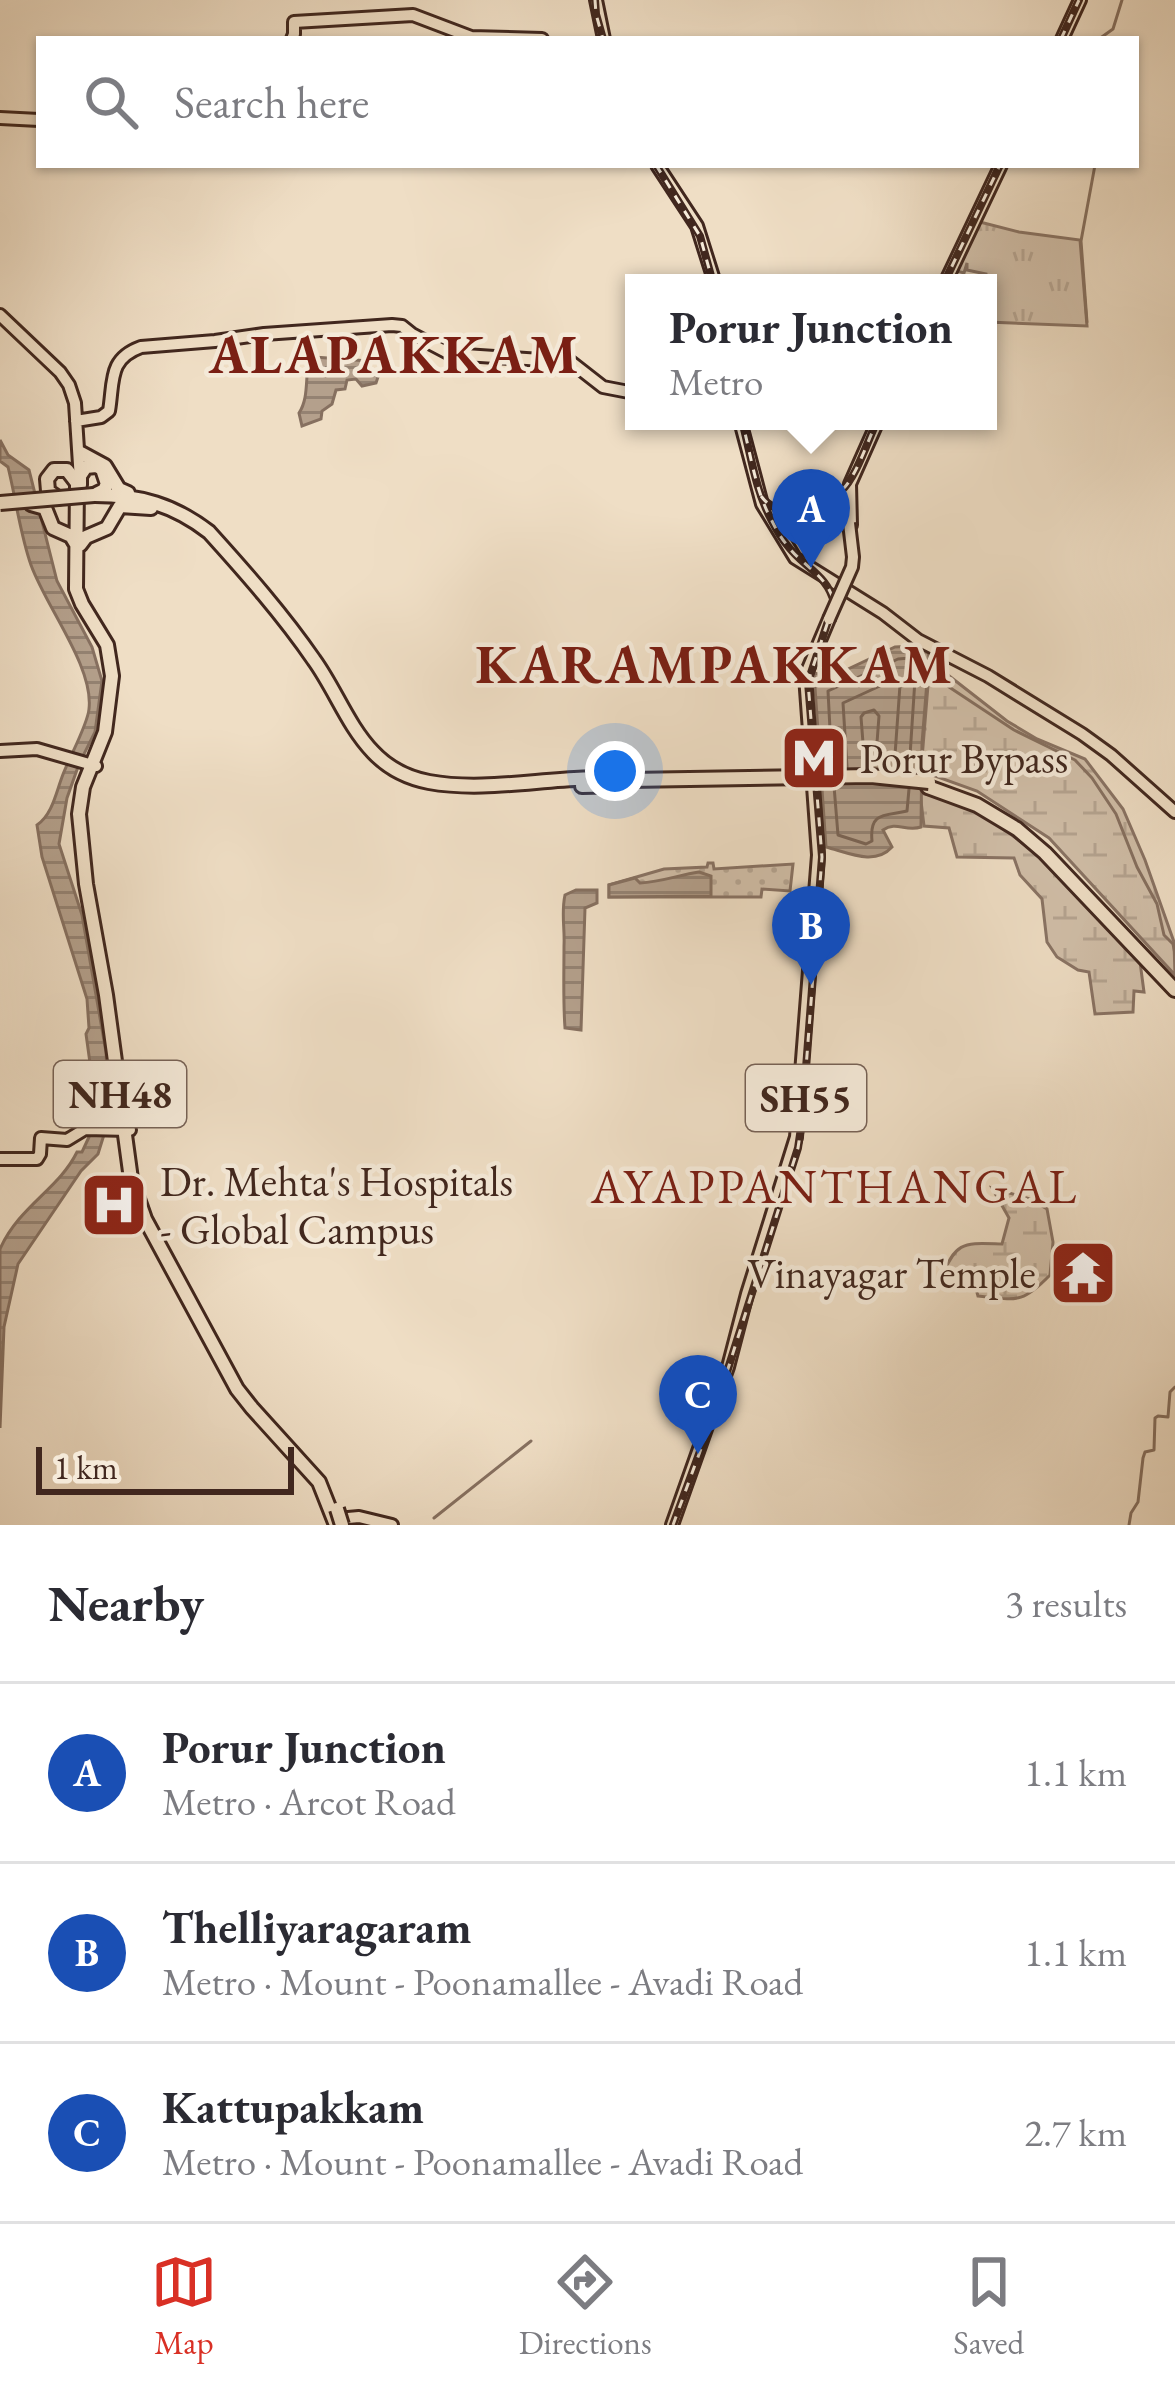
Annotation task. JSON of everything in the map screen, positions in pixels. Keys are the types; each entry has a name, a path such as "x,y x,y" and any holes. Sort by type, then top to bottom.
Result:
{"highway":[{"path":"65,500 48,491 46,481 78,450 105,466 124,492 158,502 209,532 316,667 360,744 382,766 409,781 440,788 810,779 928,784 1017,829 1175,986"},
{"path":"34,502 49,470 63,467 78,481"},
{"path":"77,544 78,481 86,467 97,467 107,481 104,497 109,518 98,527 90,526 80,515"},
{"path":"0,505 104,497 158,502"},
{"path":"104,497 176,513 206,534 316,667"},
{"path":"65,500 51,518 77,544"},
{"path":"34,502 47,510 53,528 77,544"},
{"path":"77,544 107,528 120,506 176,513"},
{"name":"NH48","path":"77,544 82,597 109,643 115,667 110,728 81,791 79,810 86,886 131,1178 140,1210 226,1369 322,1486 338,1518"},
{"name":"NH48","path":"91,765 82,812 91,894 115,1022 122,1128 134,1179 146,1214 249,1400 323,1479 338,1518"}],"main road":[{"path":"595,0 603,36"},
{"path":"1060,36 1078,0"},
{"path":"294,36 294,22 412,15 468,36"},
{"path":"0,118 36,120"},
{"path":"658,168 696,226 710,274"},
{"path":"946,274 998,168"},
{"path":"0,319 55,375 68,395 78,450"},
{"path":"76,421 101,418 109,411 116,364 141,346 392,326 404,326 451,354 571,362 603,387 625,391"},
{"path":"37,356 65,378 73,394 78,481"},
{"path":"744,430 758,493 796,556 840,593 987,674 1102,746 1175,811"},
{"name":"SH55","path":"673,1525 750,1295 799,1115 818,855 806,669 855,565 847,484 872,430"},
{"path":"0,752 37,748 91,765"},
{"path":"0,1159 37,1159 40,1138 67,1140 80,1130 122,1128"},
{"path":"338,1518 359,1517 392,1525"},
{"path":"338,1518 381,1525"}],"green space":[{"path":"976,221 1080,240 1087,326 997,322 997,274 967,270 967,263 964,273 953,270"},
{"path":"930,661 1007,721 1085,759 1123,809 1145,860 1174,942 1175,975 1049,838 977,791 921,771"},
{"path":"920,793 983,814 1036,853 1140,962 1144,992 1134,991 1133,1012 1095,1014 1089,972 1057,957 1047,942 1042,899 1020,875 1014,858 957,857 949,828 924,826"},
{"path":"708,863 714,869 793,864 790,891 762,889 761,897 609,897 609,885 664,869 707,867"},
{"path":"992,1188 1047,1209 1053,1242 1050,1275 1018,1298 978,1296 973,1278 941,1279 963,1246 1002,1244 1009,1218"}],"water":[{"path":"309,360 368,361 378,377 376,383 362,386 356,379 347,380 345,389 336,390 332,404 322,411 321,419 302,426 299,413"},
{"path":"0,440 8,455 29,470 57,581 92,647 102,681 95,732 67,798 59,844 82,915 106,1052 108,1095 107,1125 98,1154 81,1171 18,1264 4,1327 0,1428 0,1249 18,1221 77,1152 82,1152 89,1137 94,1065 86,1034 87,999 42,857 37,825 50,810 85,724 89,692 77,656 31,565 8,467 0,461"},
{"path":"895,647 927,649 929,657 921,827 883,830 892,847 878,856 826,847 814,673 831,677"},
{"path":"699,872 711,876 711,896 609,897 609,885"},
{"path":"597,890 597,903 585,908 581,1030 565,1028 564,1008 564,902 565,895"}],"waterway":[{"path":"1103,36 1113,29 1122,0"},
{"path":"1087,322 1081,241 1094,168"},
{"path":"925,665 949,687 1014,730 1075,760 1092,778 1116,814 1175,954"},
{"path":"1129,1525 1138,1502 1143,1458 1145,1452 1154,1450 1155,1418 1168,1417 1170,1392 1175,1387"},
{"path":"434,1518 531,1441"}],"railway":[{"path":"595,0 602,36"},
{"path":"1062,36 1079,0"},
{"path":"658,168 700,236 711,274"},
{"path":"948,274 999,168"},
{"path":"673,1525 713,1416 798,1148 822,857 808,682 834,603 826,585 793,553 772,521 757,485 744,430"},
{"path":"761,496 785,509 836,494 852,477 873,430"}],"place":[{"name":"Porur Junction","path":"811,568"},
{"name":"Porur Bypass","path":"814,758"},
{"name":"Thelliyaragaram","path":"811,985"},
{"name":"Dr. Mehta's Hospitals - Global Campus","path":"114,1205"},
{"name":"Vinayagar Temple","path":"1083,1273"},
{"name":"Kattupakkam","path":"698,1454"}],"district":[{"name":"ALAPAKKAM","path":"395,354"},
{"name":"KARAMPAKKAM","path":"715,664"},
{"name":"AYAPPANTHANGAL","path":"835,1186"}]}
